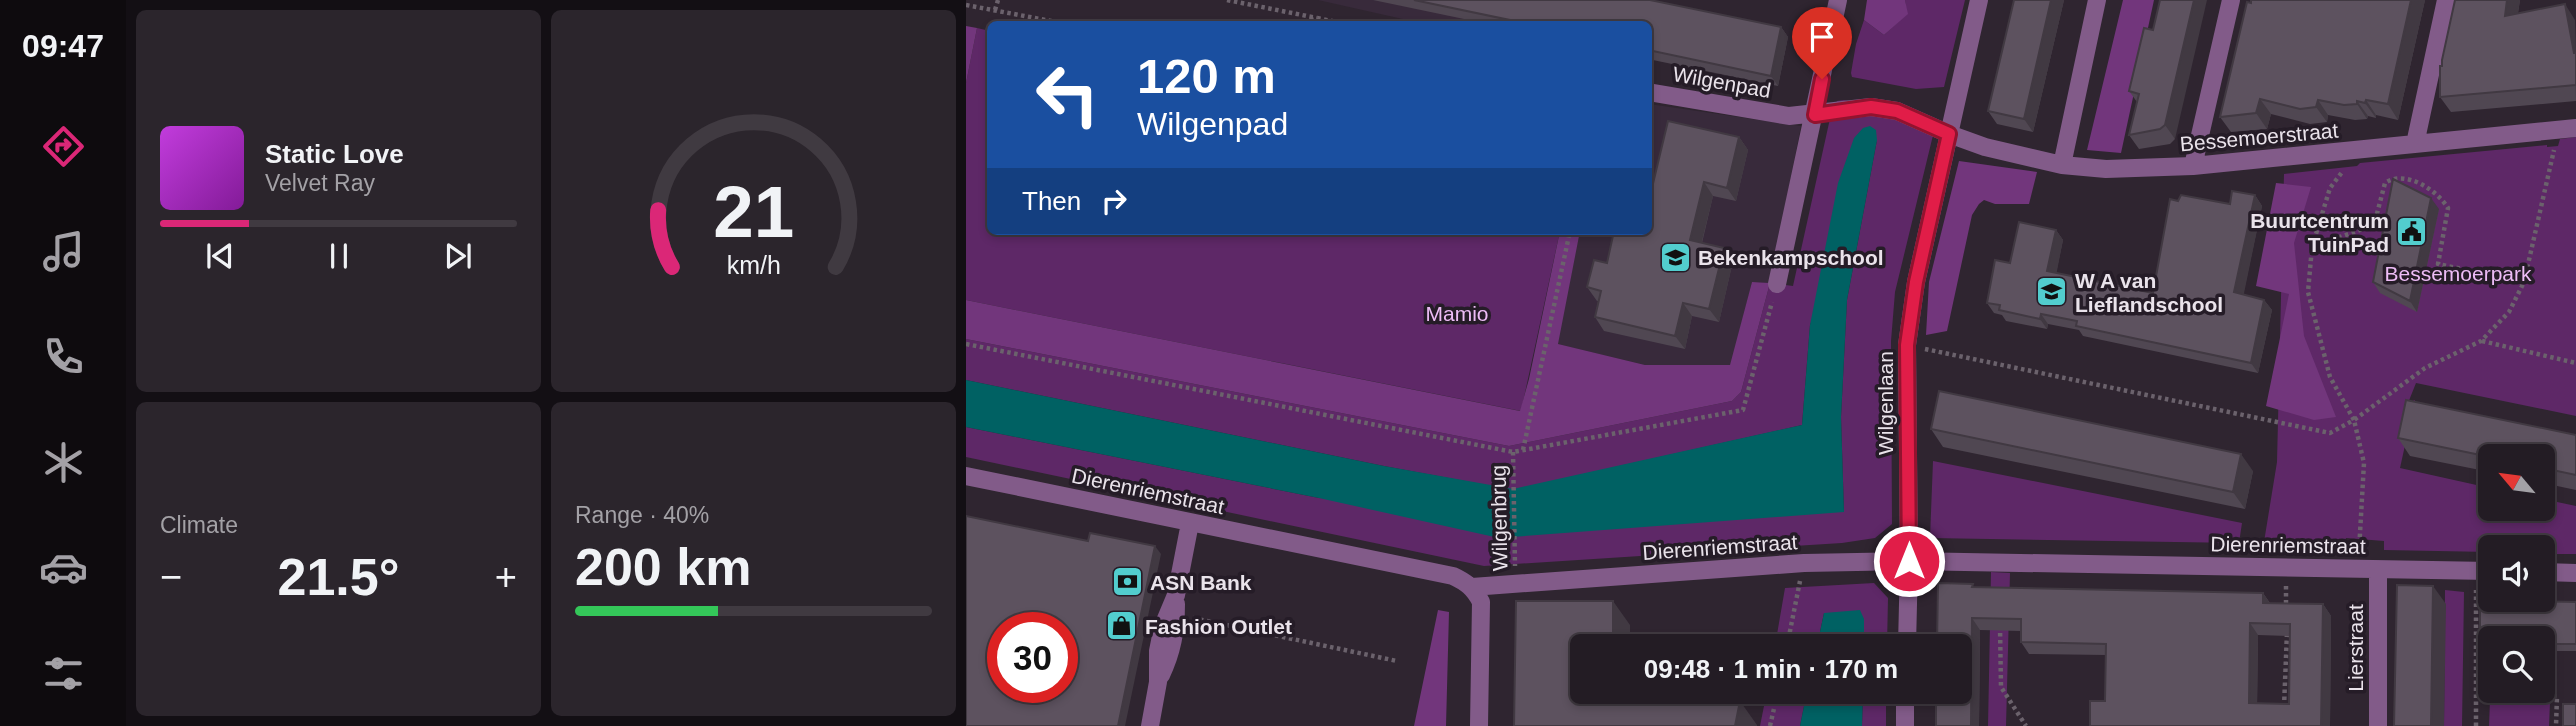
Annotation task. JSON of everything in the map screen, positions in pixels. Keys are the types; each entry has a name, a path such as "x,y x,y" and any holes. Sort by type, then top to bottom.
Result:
{"street":[{"path":"1777,284 1838,0"},
{"name":"Wilgenlaan","path":"1907,634 1907,345 1916,282 1979,0"},
{"path":"2062,165 2097,0"},
{"path":"2193,166 2231,0"},
{"path":"2415,144 2446,0"},
{"name":"Wilgenpad","path":"1652,93 1789,117 1871,107 1897,111 1949,134"},
{"name":"Bessemoerstraat","path":"1949,134 1985,147 2062,165 2106,169 2193,166 2567,129"},
{"name":"Dierenriemstraat","path":"966,476 1452,576 1472,587 1804,563 1909,561 2478,571"},
{"path":"1158,682 1171,653 1176,595 1190,523"},
{"name":"Lierstraat","path":"2378,570 2378,726"},
{"path":"2555,572 2576,573"},
{"path":"1472,587 1481,601 1479,726"},
{"path":"1150,726 1158,682 1159,645 1163,626 1176,595"},
{"path":"1905,726 1906,704"}],"path":[{"path":"995,10 998,0"},
{"path":"1227,0 1332,21"},
{"path":"966,5 1052,21"},
{"path":"1307,21 1317,18"},
{"path":"1907,345 2330,433 2354,420 2425,368 2482,341 2509,312 2524,282 2567,129"},
{"path":"2358,151 2330,188 2312,247 2308,292 2330,377 2354,420 2364,463 2358,569"},
{"path":"2312,247 2374,225 2385,183 2400,178 2412,180 2442,198 2448,208 2438,264 2524,282"},
{"path":"1523,450 1569,235"},
{"path":"966,344 1513,452 1743,410 1777,284"},
{"path":"2482,341 2576,363"},
{"name":"Wilgenbrug","path":"1513,452 1516,584"},
{"path":"1789,634 1804,563"},
{"path":"2284,713 2287,650 2285,568"},
{"path":"2476,726 2481,612"},
{"path":"1176,614 1397,661"},
{"path":"2000,618 2001,687 2026,726"},
{"path":"2476,692 2557,696 2556,726"},
{"path":"1770,726 1775,704"}],"shaded area":[{"path":"1318,0 1552,0 1547,21 1412,21"},
{"path":"1867,0 1905,0 1908,14 1884,35 1864,20"},
{"path":"2123,0 2154,0 2121,153 2087,150"},
{"path":"966,26 977,28 966,83"},
{"name":"Bekenkampschool","path":"1652,104 1801,126 1770,283 1752,282 1731,365 1645,365 1557,344 1579,235 1652,235"},
{"path":"1959,161 2037,172 2029,204 1995,204 1984,200 1979,204 1972,215 1947,331 1926,335 1929,282"},
{"path":"2276,183 2311,187 2294,243 2304,336 2336,417 2314,420 2266,406 2289,294 2256,286"},
{"path":"1559,235 1579,235 1558,344 1645,365 1730,365 1752,282 1770,283 1741,392 1732,401 1509,446 966,339 966,300 1520,411"},
{"path":"1438,610 1449,612 1446,726 1414,726"}],"green space":[{"path":"1905,0 1965,0 1944,87 1916,89 1852,77 1856,44 1864,20 1884,35 1907,14"},
{"name":"Mamio","path":"977,28 987,30 987,235 1559,235 1521,411 966,300 966,83"},
{"path":"1844,100 1904,112 1935,127 1895,292 1891,341 1892,524 1875,538 1842,543 1484,566 966,457 966,427 1319,498 1844,512 1841,417 1847,300 1877,140 1810,325 1802,425 1513,490 966,380 966,339 1509,446 1732,401 1741,392 1770,283 1793,286 1831,114 1837,101"},
{"name":"Bessemoerpark","path":"2576,137 2576,416 2416,383 2408,403 2415,400 2400,468 2478,485 2478,522 2555,522 2555,502 2576,506 2576,554 2555,554 2555,535 2478,535 2478,552 2384,550 2384,541 2346,538 2345,541 2264,542 2277,462 2284,174 2357,166 2360,163 2558,146 2560,139"},
{"path":"1933,461 2242,523 2239,543 1930,538"},
{"path":"1991,572 2010,573 2006,726 1988,726"},
{"path":"1874,583 1888,598 1887,634 1864,634 1864,619 1824,613 1820,634 1777,634 1785,588"},
{"path":"2445,590 2464,592 2462,726 2444,726"},
{"path":"2490,703 2550,703 2549,726 2489,726"},
{"path":"1764,704 1804,704 1800,726 1760,726"},
{"path":"1863,704 1886,704 1886,726 1862,726"}],"water":[{"path":"1870,126 1876,130 1877,140 1847,300 1841,417 1844,512 1499,538 1319,498 966,427 966,380 1384,466 1513,489 1802,425 1810,325 1838,183 1854,138 1863,128"},
{"path":"1860,610 1864,619 1864,634 1820,634 1824,613"},
{"path":"1804,704 1863,704 1862,726 1800,726"}],"building":[{"path":"1414,0 1650,0 1781,27 1771,76 1652,51 1652,21 1515,21"},
{"path":"2014,0 2051,0 2024,119 1988,111"},
{"path":"2160,0 2194,0 2165,125 2160,129 2129,135 2139,94 2129,91 2144,28 2153,30"},
{"path":"2251,0 2411,0 2388,104 2366,100 2365,103 2357,101 2357,104 2344,105 2318,100 2316,107 2300,109 2260,99 2256,113 2220,117 2247,2 2251,3"},
{"path":"2455,0 2507,0 2505,16 2565,4 2576,53 2576,85 2440,97 2440,66"},
{"path":"1668,121 1739,137 1727,188 1704,182 1690,240 1724,248 1709,309 1683,303 1675,336 1595,317 1601,291 1587,287 1594,260 1607,263 1613,235 1652,235 1652,188"},
{"path":"2393,179 2431,198 2410,301 2373,282"},
{"name":"W A van Lieflandschool","path":"2232,191 2255,195 2234,292 2264,300 2251,363 2076,326 2077,321 2041,314 2040,319 1999,310 2000,305 1987,303 1995,260 2010,263 2019,222 2056,230 2047,271 2153,293 2170,199 2178,201 2181,195 2230,204"},
{"path":"1939,391 2241,454 2233,492 1931,429"},
{"path":"2406,400 2576,435 2576,475 2555,471 2555,444 2478,444 2478,455 2398,438"},
{"path":"966,516 1088,541 1090,533 1155,546 1118,726 966,726"},
{"path":"1938,583 1973,584 1972,587 2263,593 2263,603 2323,604 2321,726 2090,726 2090,701 2105,701 2106,644 2021,642 2021,619 1972,618 1972,634 1937,634","holes":["2250,623 2290,624 2289,704 2249,703"]},
{"path":"2397,585 2433,586 2431,726 2394,726"},
{"path":"1516,601 1613,601 1613,634 1570,634 1570,704 1739,704 1735,726 1514,726"},
{"path":"2555,602 2576,602 2576,644 2555,644 2555,626 2480,626 2480,612 2555,612"},
{"path":"1936,704 1971,704 1971,726 1936,726"},
{"path":"2563,704 2576,704 2576,726 2563,726"}],"place":[{"name":"Buurtcentrum TuinPad","path":"2412,232"},
{"name":"Bekenkampschool","path":"1675,257"},
{"name":"W A van Lieflandschool","path":"2052,292"},
{"name":"ASN Bank","path":"1127,582"},
{"name":"Fashion Outlet","path":"1122,626"}],"route":[{"path":"1822,79 1815,115 1871,107 1915,117 1949,134 1916,282 1907,345 1909,561"}]}
